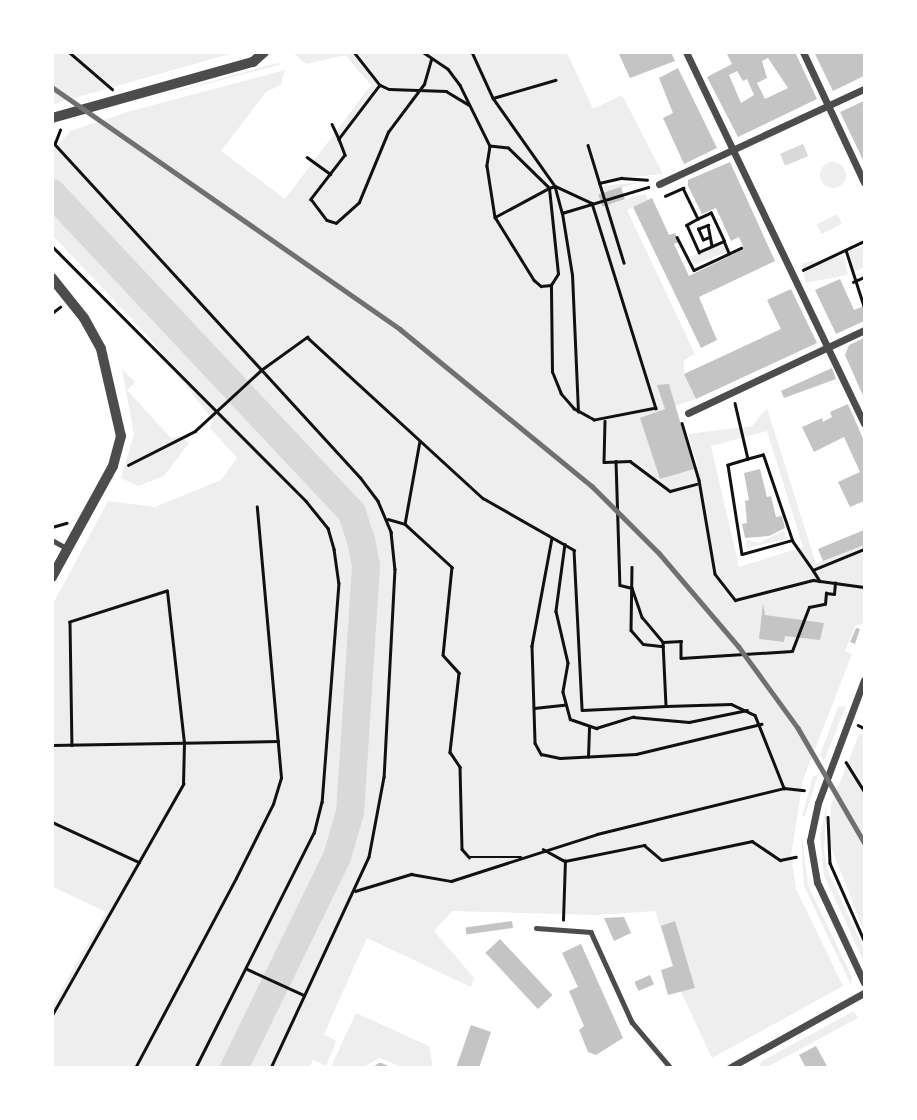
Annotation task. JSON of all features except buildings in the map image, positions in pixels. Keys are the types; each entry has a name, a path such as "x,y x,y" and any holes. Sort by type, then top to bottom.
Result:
{"street":[{"path":"52,118 253,61 264,52"},
{"path":"686,52 864,424"},
{"path":"803,52 864,182"},
{"path":"655,185 864,89"},
{"path":"52,278 98,342 121,429 117,456 52,577"},
{"path":"688,413 864,330"},
{"path":"864,680 818,803 810,841 817,882 864,983"},
{"path":"729,1068 864,993"}],"lane":[{"path":"52,540 68,549"},
{"path":"536,928 592,932 632,1022 671,1068"}],"path":[{"path":"69,52 113,90"},
{"path":"354,52 380,85 417,93 446,91 468,104"},
{"path":"423,52 431,60 448,69 490,146 487,166 495,217 534,280 541,286 551,285"},
{"path":"471,52 493,98 555,186 572,275 578,412"},
{"path":"332,124 345,155 311,199 327,220 336,223 359,202 388,132 428,76 431,60"},
{"path":"493,98 555,80"},
{"path":"339,139 380,85"},
{"path":"61,126 54,142 360,477 387,519 395,569 383,777 369,858 271,1068"},
{"path":"588,145 624,263"},
{"path":"490,146 508,148 550,188 558,274 551,285 553,378 565,401 578,412 605,419 656,408 592,203 555,186 550,188 495,217"},
{"path":"307,157 330,174"},
{"path":"599,183 640,177 655,185"},
{"path":"562,213 643,188"},
{"path":"665,196 683,188 703,227"},
{"path":"724,241 699,252 687,225 711,213 718,227 724,241 729,253"},
{"path":"708,225 711,230 713,235 703,240 698,229 708,225"},
{"path":"711,230 718,227"},
{"path":"693,238 701,235"},
{"path":"677,237 694,270 741,248"},
{"path":"708,238 712,246"},
{"path":"802,267 804,271 864,242"},
{"path":"52,246 215,413 306,501 328,528 339,583 322,802 298,870 196,1068"},
{"path":"846,250 853,282 864,306"},
{"path":"853,282 864,277"},
{"path":"52,313 63,305"},
{"path":"124,466 169,447 215,413 261,370 307,337 484,498 574,550 582,710 731,704 747,710 761,724 784,788"},
{"path":"732,393 748,459"},
{"path":"688,413 680,417 699,480 696,484 715,574 735,600 820,581 864,587"},
{"path":"605,419 604,462 630,461 670,491 696,484"},
{"path":"405,524 420,440"},
{"path":"792,540 742,554 728,465 763,455 792,540 820,581"},
{"path":"616,461 620,584 632,588"},
{"path":"135,1068 273,804 281,778 257,507"},
{"path":"52,527 71,517"},
{"path":"387,519 405,524 452,567 443,655 459,673 450,752 460,767 462,849 469,857 521,857"},
{"path":"552,538 532,646 535,744 541,754 555,758 636,754 761,724"},
{"path":"565,544 556,611 568,663 565,705 570,719 589,727 634,717 689,722 747,710"},
{"path":"813,570 864,549"},
{"path":"632,568 633,635 648,646 681,641 681,658 785,652 797,646 810,607 825,604 826,593 834,594 835,583"},
{"path":"632,588 642,617 663,644 666,706"},
{"path":"52,1015 183,784 184,743 167,591 70,622 72,745"},
{"path":"534,708 565,705"},
{"path":"858,725 864,728"},
{"path":"587,757 589,727"},
{"path":"52,745 278,741"},
{"path":"841,769 845,760 864,791"},
{"path":"355,891 411,874 452,881 543,849 784,788 804,790"},
{"path":"828,806 830,863 864,940"},
{"path":"52,822 139,862"},
{"path":"543,849 565,861 644,845 662,860 752,841 780,860 796,857"},
{"path":"563,930 565,861"},
{"path":"247,969 306,996"}],"shaded area":[{"path":"53,53 233,53 53,104"},
{"path":"293,53 567,53 593,109 622,95 663,174 600,180 602,186 641,182 598,195 602,207 645,194 648,200 627,210 695,354 684,360 684,374 696,399 675,406 670,386 658,385 665,409 641,419 660,479 698,467 688,434 752,426 767,408 816,564 864,544 864,623 855,626 845,651 852,654 803,780 791,855 796,889 843,986 712,1058 681,992 655,911 595,915 452,911 434,931 474,978 471,987 367,938 324,1034 336,1041 326,1066 313,1060 309,1068 53,1067 53,1005 106,912 53,887 53,604 108,501 155,507 221,480 237,458 209,427 214,422 150,338 53,236 52,150 71,131 127,112 285,70 281,85 266,92 221,151 285,199 371,85 345,55 306,64","holes":["767,431 803,547 739,567 711,446"]},
{"path":"277,63 282,64 134,103"},
{"path":"803,144 808,156 785,166 780,154"},
{"path":"833,162 842,166 846,175 842,184 833,188 824,184 820,175 824,166"},
{"path":"837,214 842,224 822,234 817,224"},
{"path":"723,244 726,252 694,265 690,257"},
{"path":"864,245 864,267 854,272 849,252"},
{"path":"844,255 848,275 806,283 802,263"},
{"path":"122,369 135,382 127,390 171,438 182,436 189,443 164,476 138,486 121,478 134,434"},
{"path":"784,531 786,539 747,548 746,540 759,543"},
{"path":"846,706 824,761 820,755 838,707"},
{"path":"859,734 864,735 864,932 829,842 831,805"},
{"path":"818,775 805,816 802,816 813,776"},
{"path":"827,803 824,851 828,871 864,949 864,962 824,875 820,835"},
{"path":"801,831 808,885 852,977 851,985 804,886"},
{"path":"854,1011 858,1018 767,1067 760,1066 762,1061"},
{"path":"356,1013 429,1046 433,1067 401,1067 380,1058 363,1067 331,1067"}],"waterway":[{"path":"52,193 352,513 361,540 366,566 350,812 337,857 234,1068"}],"railway":[{"path":"52,87 400,329 592,486 659,553 739,647 798,728 864,842"}]}
